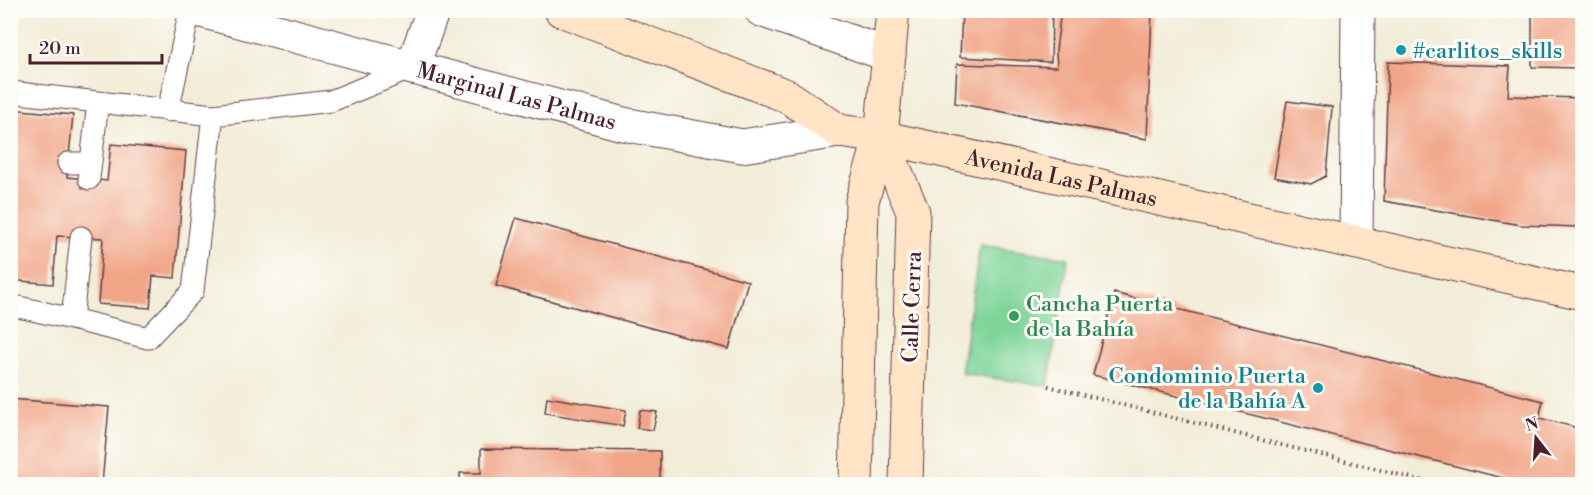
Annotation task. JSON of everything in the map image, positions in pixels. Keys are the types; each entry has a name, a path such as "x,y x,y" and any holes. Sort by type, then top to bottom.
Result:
{"street":[{"name":"Marginal Las Palmas","path":"198,10 623,124 742,146 838,131"},
{"path":"412,68 434,10"},
{"name":"Avenida Las Palmas","path":"561,10 787,96 838,131 881,137 1582,293"},
{"path":"761,10 890,55"},
{"path":"856,484 862,201 881,137 893,10"},
{"path":"1356,242 1358,10"},
{"name":"Calle Cerra","path":"881,137 914,212 906,484"}],"lane":[{"path":"168,111 190,10"},
{"path":"10,92 213,116 331,101 412,68"},
{"path":"68,163 89,171 98,102"},
{"path":"10,305 148,338 193,291 213,116"},
{"path":"72,319 81,237"}],"path":[{"path":"1048,386 1436,484"}],"green space":[{"name":"Cancha Puerta de la Bahía","path":"980,245 1068,258 1048,386 961,373"}],"building":[{"path":"962,10 1052,10 1051,62 960,57"},
{"path":"1061,10 1152,10 1147,139 955,103 957,64 1057,67 1056,51"},
{"path":"1532,10 1582,10 1582,68 1532,67"},
{"path":"1388,62 1510,66 1508,96 1582,98 1582,215 1579,227 1521,225 1384,201"},
{"path":"1287,101 1332,107 1326,176 1311,184 1274,177"},
{"path":"10,109 73,115 67,177 107,181 111,144 186,151 175,278 153,276 150,308 98,304 103,238 57,236 53,284 10,280"},
{"path":"516,218 748,281 729,349 496,286"},
{"name":"Condominio Puerta de la Bahía A","path":"1114,293 1543,401 1539,418 1582,429 1582,484 1510,484 1511,480 1093,375"},
{"path":"547,397 626,410 623,426 545,413"},
{"path":"10,399 109,407 102,484 10,484"},
{"path":"640,410 657,412 653,430 637,428"},
{"path":"481,449 660,451 660,481 671,481 671,484 460,484 460,473 481,473"}],"place":[{"name":"#carlitos_skills","path":"1401,50"},
{"name":"Cancha Puerta de la Bahía","path":"1014,316"},
{"name":"Condominio Puerta de la Bahía A","path":"1318,388"}]}
